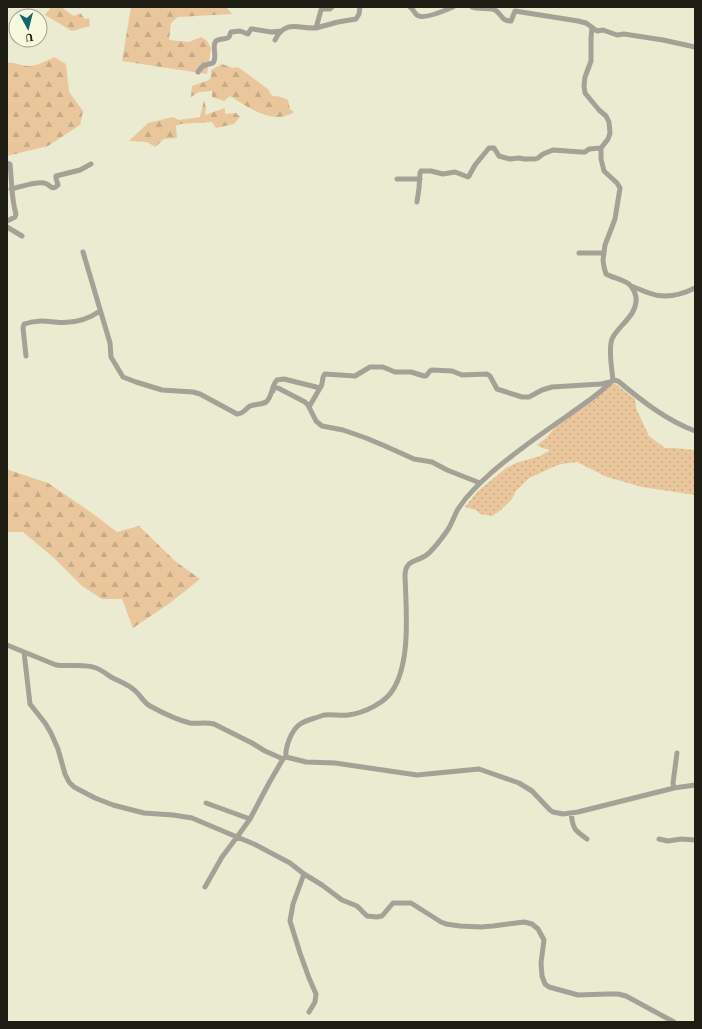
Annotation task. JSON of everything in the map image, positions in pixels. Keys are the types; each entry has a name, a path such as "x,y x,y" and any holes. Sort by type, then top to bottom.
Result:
{"street":[{"path":"316,28 320,10 330,9 332,7"},
{"path":"275,40 278,34 288,26 316,28 356,19 359,14 360,7"},
{"path":"410,7 413,8 419,17 433,15 453,7"},
{"path":"472,7 494,10 503,19 508,21 511,21 514,9 586,22 597,30 603,30 617,35 624,34 695,47"},
{"path":"592,27 591,61 585,77 585,92 599,110 606,116 609,122 610,133 608,139 601,148 601,159 604,170 620,188 615,219 612,230 607,239 604,253 604,267 606,274 650,293 661,296 684,293 695,288"},
{"path":"198,72 205,64 213,63 215,61 215,42 217,40 228,38 231,32 240,31 248,34 253,29 271,32 281,31"},
{"path":"417,202 420,173 422,171 431,171 440,174 455,172 468,177 487,149 490,148 495,148 499,156 510,159 524,159 536,158 553,150 585,152 589,149 601,148"},
{"path":"7,163 10,164 12,178 11,189 16,214 15,217 7,221"},
{"path":"11,189 39,183 46,183 51,188 54,188 58,184 56,176 80,170 91,164"},
{"path":"397,179 420,179"},
{"path":"7,226 22,236"},
{"path":"83,252 111,347 111,357 123,377 162,390 193,392 200,394 237,414 242,413 252,405 264,403 271,395 275,381 279,379 320,388"},
{"path":"579,253 604,253"},
{"path":"611,381 610,347 612,340 615,333 625,324 634,310 636,300 635,291 631,285"},
{"path":"26,356 22,328 24,324 44,320 63,322 86,320 100,311"},
{"path":"309,407 321,387 323,376 325,374 356,376 370,367 378,367 395,372 411,372 424,376 432,370 452,371 462,375 487,374 490,376 497,389 522,397 532,396 542,390 552,388 611,381 618,382 654,410 681,426 695,431"},
{"path":"205,887 222,857 250,819 269,783 285,758 291,735 295,728 300,723 324,715 349,715 377,705 386,699 394,689 400,676 406,640 405,575 407,566 430,552 448,530 458,509 480,483 510,456 584,405 611,381"},
{"path":"271,395 273,388 277,388 305,402 316,421 322,426 343,430 366,438 416,460 432,462 447,470 480,483"},
{"path":"7,645 56,665 80,665 95,667 131,687 146,703 171,716 189,722 214,724 265,751 285,758 306,762 335,763 417,775 479,769 519,783 532,791 550,810 563,814 674,788 695,785"},
{"path":"24,652 30,704 51,732 58,749 65,774 69,782 74,787 113,805 144,813 192,818 254,844 290,863 342,900 355,904 369,917 380,917 393,903 408,902 415,904 440,922 446,924 482,927 524,922 532,924 538,928 544,940 541,963 542,976 545,984 549,987 578,995 608,994 626,996 674,1022"},
{"path":"674,788 673,783 677,753"},
{"path":"206,803 250,819"},
{"path":"571,813 574,828 587,839"},
{"path":"659,839 668,841 681,839 695,840"},
{"path":"304,874 293,904 290,921 309,978 316,991 316,1000 309,1012"}],"green space":[{"path":"51,7 61,7 74,16 80,13 85,19 89,18 90,26 72,31 48,17 48,11"},
{"path":"131,7 226,7 232,14 178,17 171,23 169,40 189,42 201,37 207,41 211,48 207,74 122,61"},
{"path":"54,57 66,64 69,92 83,111 80,125 48,146 7,156 7,63 33,66"},
{"path":"222,64 232,68 238,67 268,89 272,96 281,97 288,100 290,109 294,112 286,116 269,116 253,110 230,96 224,101 212,97 212,91 199,92 191,97 192,86 209,80 211,77 211,70"},
{"path":"204,100 206,108 205,115 225,108 225,114 236,113 240,117 234,124 216,128 212,122 180,124 176,126 177,138 164,139 155,147 147,142 129,141 148,123 173,117 179,120 200,117"},
{"path":"613,382 635,399 636,408 649,436 665,448 695,450 695,495 642,487 607,477 577,462 561,464 529,478 516,491 512,499 501,510 492,516 480,514 476,510 465,507 477,492 506,468 516,463 540,456 550,450 537,445 546,438 556,426"},
{"path":"7,467 9,470 48,483 117,532 139,526 175,561 200,579 170,603 133,628 122,599 102,599 82,586 54,558 23,532 7,532"}]}
